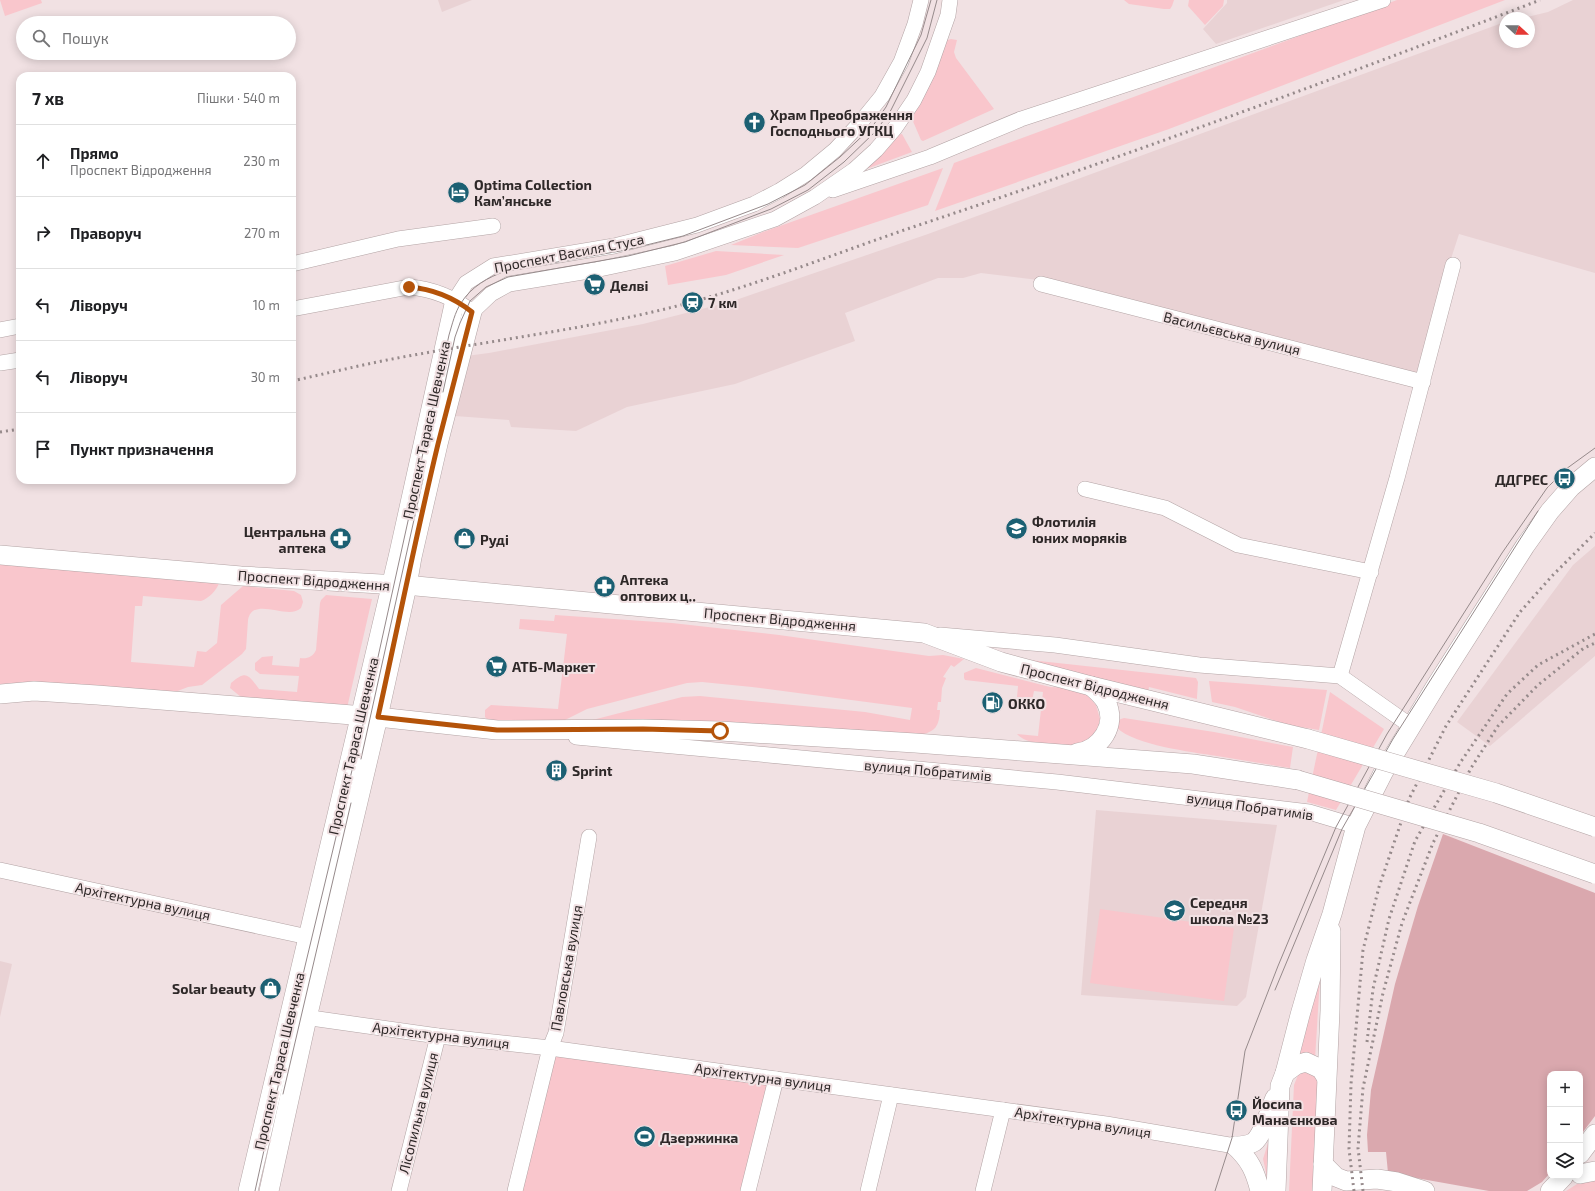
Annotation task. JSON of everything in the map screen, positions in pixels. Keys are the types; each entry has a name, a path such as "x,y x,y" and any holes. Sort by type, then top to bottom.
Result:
{"main road":[{"name":"Проспект Тараса Шевченка","path":"248,1191 298,1017 378,717 399,585 455,300"},
{"name":"Проспект Тараса Шевченка","path":"269,1191 298,1017 308,937 360,716 399,585 412,557 438,444 472,312"},
{"path":"1235,1146 1254,1142 1260,1135 1283,1079 1300,1015 1316,960 1332,914 1356,826 1384,771 1529,540 1571,487 1595,467"},
{"name":"Проспект Відродження","path":"0,555 241,576 399,585 757,616 924,633 1001,662 1091,686 1308,739 1496,793 1595,827"},
{"path":"1073,754 1085,752 1095,746 1104,738 1108,727 1109,715 1107,703 1100,693 1091,686"},
{"path":"0,694 34,691 69,693 378,717 497,730 643,729 720,731 1073,754 1193,764 1298,780 1480,832 1595,874"},
{"path":"1322,1191 1330,1011 1332,914"},
{"path":"1276,1191 1283,1079 1296,1065 1306,1062 1312,1063 1321,1069 1326,1077"},
{"path":"1583,1150 1595,1134"},
{"path":"1235,1146 1245,1155 1252,1166 1260,1191"},
{"path":"1323,1164 1336,1177 1346,1181 1384,1180 1397,1182 1425,1191"},
{"path":"1583,1174 1595,1170"}],"street":[{"name":"Проспект Василя Стуса","path":"455,300 466,284 493,266 614,246 689,227 754,204 779,191 806,174 835,150 882,96 901,62 915,24 921,0"},
{"name":"Проспект Василя Стуса","path":"472,312 491,294 509,284 595,270 675,253 775,219 815,197 854,170 876,150 895,128 914,100 928,72 948,15 950,0"},
{"path":"815,197 930,157 1021,119 1383,0"},
{"path":"296,263 398,239 493,226"},
{"path":"1340,676 1371,572 1454,265"},
{"name":"Васильєвська вулиця","path":"1041,284 1423,382"},
{"path":"296,308 409,287 425,288 436,291 455,300 472,312"},
{"path":"0,330 16,327"},
{"path":"0,363 16,361"},
{"path":"1085,489 1165,508 1238,545 1371,572"},
{"path":"924,633 1055,645 1199,665 1340,676 1411,726"},
{"name":"вулиця Побратимів","path":"497,730 1057,782 1309,812 1356,826"},
{"name":"Павловська вулиця","path":"515,1191 550,1048 556,1033 589,837"},
{"name":"Архітектурна вулиця","path":"0,870 308,937"},
{"name":"Архітектурна вулиця","path":"298,1017 438,1036 550,1048 1106,1124 1235,1146"},
{"name":"Лісопильна вулиця","path":"399,1191 438,1036"},
{"path":"748,1191 776,1079"},
{"path":"868,1191 891,1095"},
{"path":"983,1191 1004,1110"}],"shaded area":[{"path":"0,0 41,0 42,3 5,16"},
{"path":"438,0 472,0 442,12"},
{"path":"1124,0 1174,0 1170,9 1164,9 1129,4"},
{"path":"1189,0 1224,0 1223,6 1205,25 1188,6"},
{"path":"1227,0 1344,0 1216,44 1203,29 1227,3"},
{"path":"1397,0 1505,0 1169,129 935,211 954,163"},
{"path":"1573,0 1595,0 1595,273 1459,234 1449,265 1419,378 1046,281 981,273 963,278 938,278 845,313 855,341 735,384 627,407 576,431 511,427 509,420 455,416 466,356 643,324 733,301 928,234 1499,24 1499,48 1535,48 1535,15 1548,12"},
{"path":"947,40 957,40 954,52 956,58 994,109 923,141 921,140 912,119 945,43"},
{"path":"902,134 912,152 866,168 896,135"},
{"path":"943,168 928,205 798,248 731,245 763,232"},
{"path":"716,251 784,255 726,275 668,285 665,266"},
{"path":"1595,546 1595,656 1490,746 1457,722 1573,565"},
{"path":"0,563 219,583 212,594 201,601 143,596 142,606 135,606 131,662 194,667 197,651 206,652 217,643 221,605 243,586 294,591 301,595 303,602 301,608 295,611 288,612 257,609 251,613 248,620 246,649 242,654 202,685 188,687 175,692 37,682 0,684"},
{"path":"326,595 372,599 347,708 241,697 230,688 231,683 240,676 244,675 249,677 259,689 297,692 299,676 260,674 255,670 255,663 262,657 273,656 272,665 299,667 300,658 307,658 311,656 316,650 320,603"},
{"path":"555,615 672,623 779,635 929,656 943,655 964,659 954,667 951,665 943,677 946,678 942,688 941,702 938,702 937,710 940,710 940,716 936,727 925,734 919,735 569,726 682,697 700,696 865,712 910,720 912,708 702,682 687,683 587,709 561,722 489,721 485,717 485,710 491,705 558,709 567,634 519,629 520,619 554,621"},
{"path":"1030,660 1196,678 1198,682 1197,699 1149,687 1148,692"},
{"path":"976,668 1050,687 1074,688 1086,694 1096,705 1100,719 1097,732 1081,745 1038,743 1022,738 1017,734 1038,736 1043,692 1034,691 1032,701 1022,700 1022,698 1017,697 1018,686 965,680 964,673"},
{"path":"1209,681 1327,690 1319,730 1288,725 1235,707 1212,702"},
{"path":"1330,692 1384,729 1336,810 1307,802"},
{"path":"1124,718 1214,732 1293,747 1290,768 1179,750 1150,743 1125,734 1117,728 1118,720"},
{"name":"Середня школа №23","path":"1096,810 1277,825 1246,997 1237,1006 1081,995"},
{"path":"1443,834 1595,893 1595,1116 1583,1132 1583,1071 1547,1071 1547,1176 1542,1182 1527,1191 1489,1191 1388,1173 1386,1152 1368,1152 1367,1135 1371,1090 1395,984 1418,906"},
{"path":"1100,909 1234,928 1224,1001 1090,983"},
{"path":"0,961 12,964 0,1017"},
{"path":"1320,978 1315,1059 1297,1056"},
{"name":"Дзержинка","path":"553,1053 770,1083 743,1191 520,1191"},
{"path":"1307,1071 1312,1073 1319,1080 1315,1191 1289,1191 1294,1085 1298,1075"},
{"path":"1274,1124 1270,1191 1263,1159"},
{"path":"1595,1176 1595,1191 1566,1191 1585,1179"}],"tram line":[{"path":"255,1191 300,987 365,716 449,335 459,307 465,297 475,287 493,276 506,271 626,250 683,236 768,204 805,185 840,157 872,127 886,107 921,35 931,0"},
{"path":"443,392 455,337 460,323 470,301 486,287 508,277 628,256 685,242 771,209 808,190 844,162 876,131 891,110 927,38 937,0"},
{"path":"1215,1191 1232,1138 1245,1051 1278,966 1336,827 1387,734 1502,553 1547,488 1566,469 1595,448"},
{"path":"361,759 423,479"},
{"path":"1275,990 1342,829 1393,739 1538,511"},
{"path":"283,1094 351,803"}],"railway":[{"path":"296,380 399,358 554,332 658,311 722,293 781,274 1159,142 1388,58 1540,0"},
{"path":"0,432 16,430"},
{"path":"1354,1191 1349,1149 1351,1084 1363,950 1379,887 1409,799 1446,726 1520,612 1553,575 1595,533"},
{"path":"1367,1042 1373,989 1389,919 1415,841 1460,763 1507,694 1538,665 1595,634"},
{"path":"1363,1191 1358,1148 1363,1088 1383,993 1402,923 1433,843 1471,768 1498,726 1538,685 1584,648 1595,643"}],"place":[{"name":"Храм Преображення Господнього УГКЦ","path":"755,122"},
{"name":"Optima Collection Кам’янське","path":"459,192"},
{"name":"Делві","path":"594,285"},
{"name":"7 км","path":"692,302"},
{"name":"ДДГРЕС","path":"1564,479"},
{"name":"Флотилія юних моряків","path":"1017,529"},
{"name":"Центральна аптека","path":"341,539"},
{"name":"Рудi","path":"465,539"},
{"name":"Аптека оптових ц‥","path":"604,587"},
{"name":"АТБ-Маркет","path":"497,666"},
{"name":"ОККО","path":"993,703"},
{"name":"Sprint","path":"556,770"},
{"name":"Середня школа №23","path":"1175,910"},
{"name":"Solar beauty","path":"271,988"},
{"name":"Йосипа Манаєнкова","path":"1236,1111"},
{"name":"Дзержинка","path":"645,1137"}],"route":[{"path":"409,287 425,288 441,293 455,300 472,312 438,444 378,717 497,730 643,729 720,731"}]}
